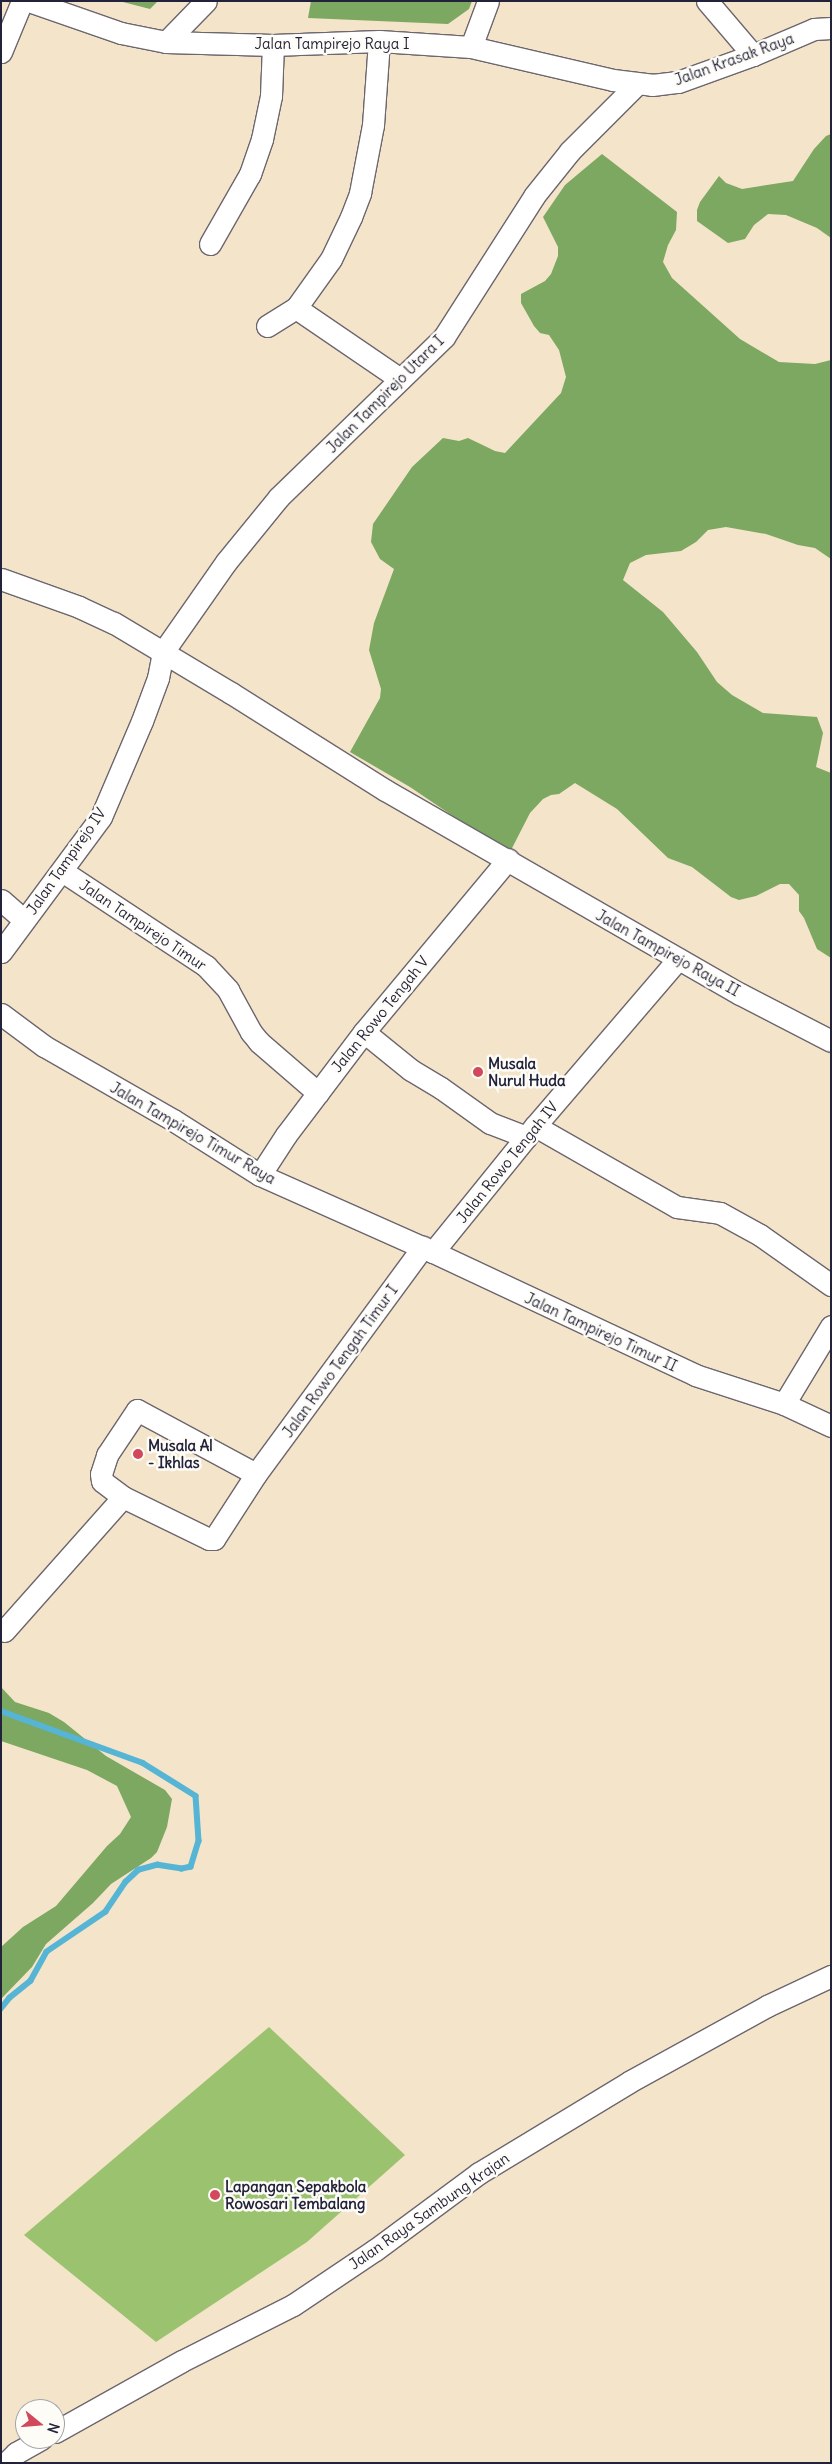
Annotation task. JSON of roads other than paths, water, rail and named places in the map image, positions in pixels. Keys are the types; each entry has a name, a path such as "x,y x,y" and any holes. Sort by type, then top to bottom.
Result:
{"street":[{"path":"1,52 22,1"},
{"name":"Jalan Tampirejo Raya I","path":"29,1 121,33 166,42 272,45 379,41 471,47 637,84"},
{"path":"166,42 206,1"},
{"path":"471,47 488,1"},
{"path":"707,1 753,55"},
{"name":"Jalan Krasak Raya","path":"637,84 652,85 678,82 753,55 814,29 831,28"},
{"path":"267,326 296,308 331,259 360,193 374,125 379,41"},
{"path":"210,244 250,174 262,139 271,96 272,45"},
{"name":"Jalan Tampirejo Utara I","path":"163,652 226,562 279,497 444,337 534,196 570,151 637,84"},
{"path":"296,308 400,379"},
{"name":"Jalan Tampirejo Raya II","path":"1,579 98,616 163,652 385,790 678,959 831,1041"},
{"name":"Jalan Tampirejo IV","path":"1,952 101,817 123,770 158,678 163,652"},
{"name":"Jalan Rowo Tengah V","path":"260,1175 286,1135 364,1032 508,860"},
{"name":"Jalan Tampirejo Timur","path":"62,871 206,966 228,990 251,1032 259,1042 318,1093"},
{"path":"1,900 24,920"},
{"name":"Jalan Rowo Tengah IV","path":"428,1250 678,959"},
{"name":"Jalan Tampirejo Timur Raya","path":"1,1014 44,1046 173,1120 260,1175 428,1250"},
{"path":"364,1032 410,1070 441,1088 490,1123 531,1132 677,1207 720,1213 760,1235 831,1285"},
{"name":"Jalan Tampirejo Timur II","path":"428,1250 695,1375 784,1404 831,1426"},
{"name":"Jalan Rowo Tengah Timur I","path":"256,1474 137,1410 107,1454 101,1474 102,1481 123,1497 212,1540 256,1474 428,1250"},
{"path":"784,1404 831,1326"},
{"path":"4,1631 123,1497"},
{"name":"Jalan Raya Sambung Krajan","path":"65,2426 182,2361 293,2305 375,2250 479,2173 630,2082 758,2010 831,1976"},
{"path":"6,2463 16,2453 23,2449"}],"waterway":[{"path":"1,1711 143,1763 196,1796 199,1841 191,1867 182,1869 158,1865 139,1870 126,1882 106,1912 47,1952 31,1981 10,1998 1,2009"}],"place":[{"name":"Musala Nurul Huda","path":"478,1072"},
{"name":"Musala Al - Ikhlas","path":"138,1454"},
{"name":"Lapangan Sepakbola Rowosari Tembalang","path":"215,2195"}]}
